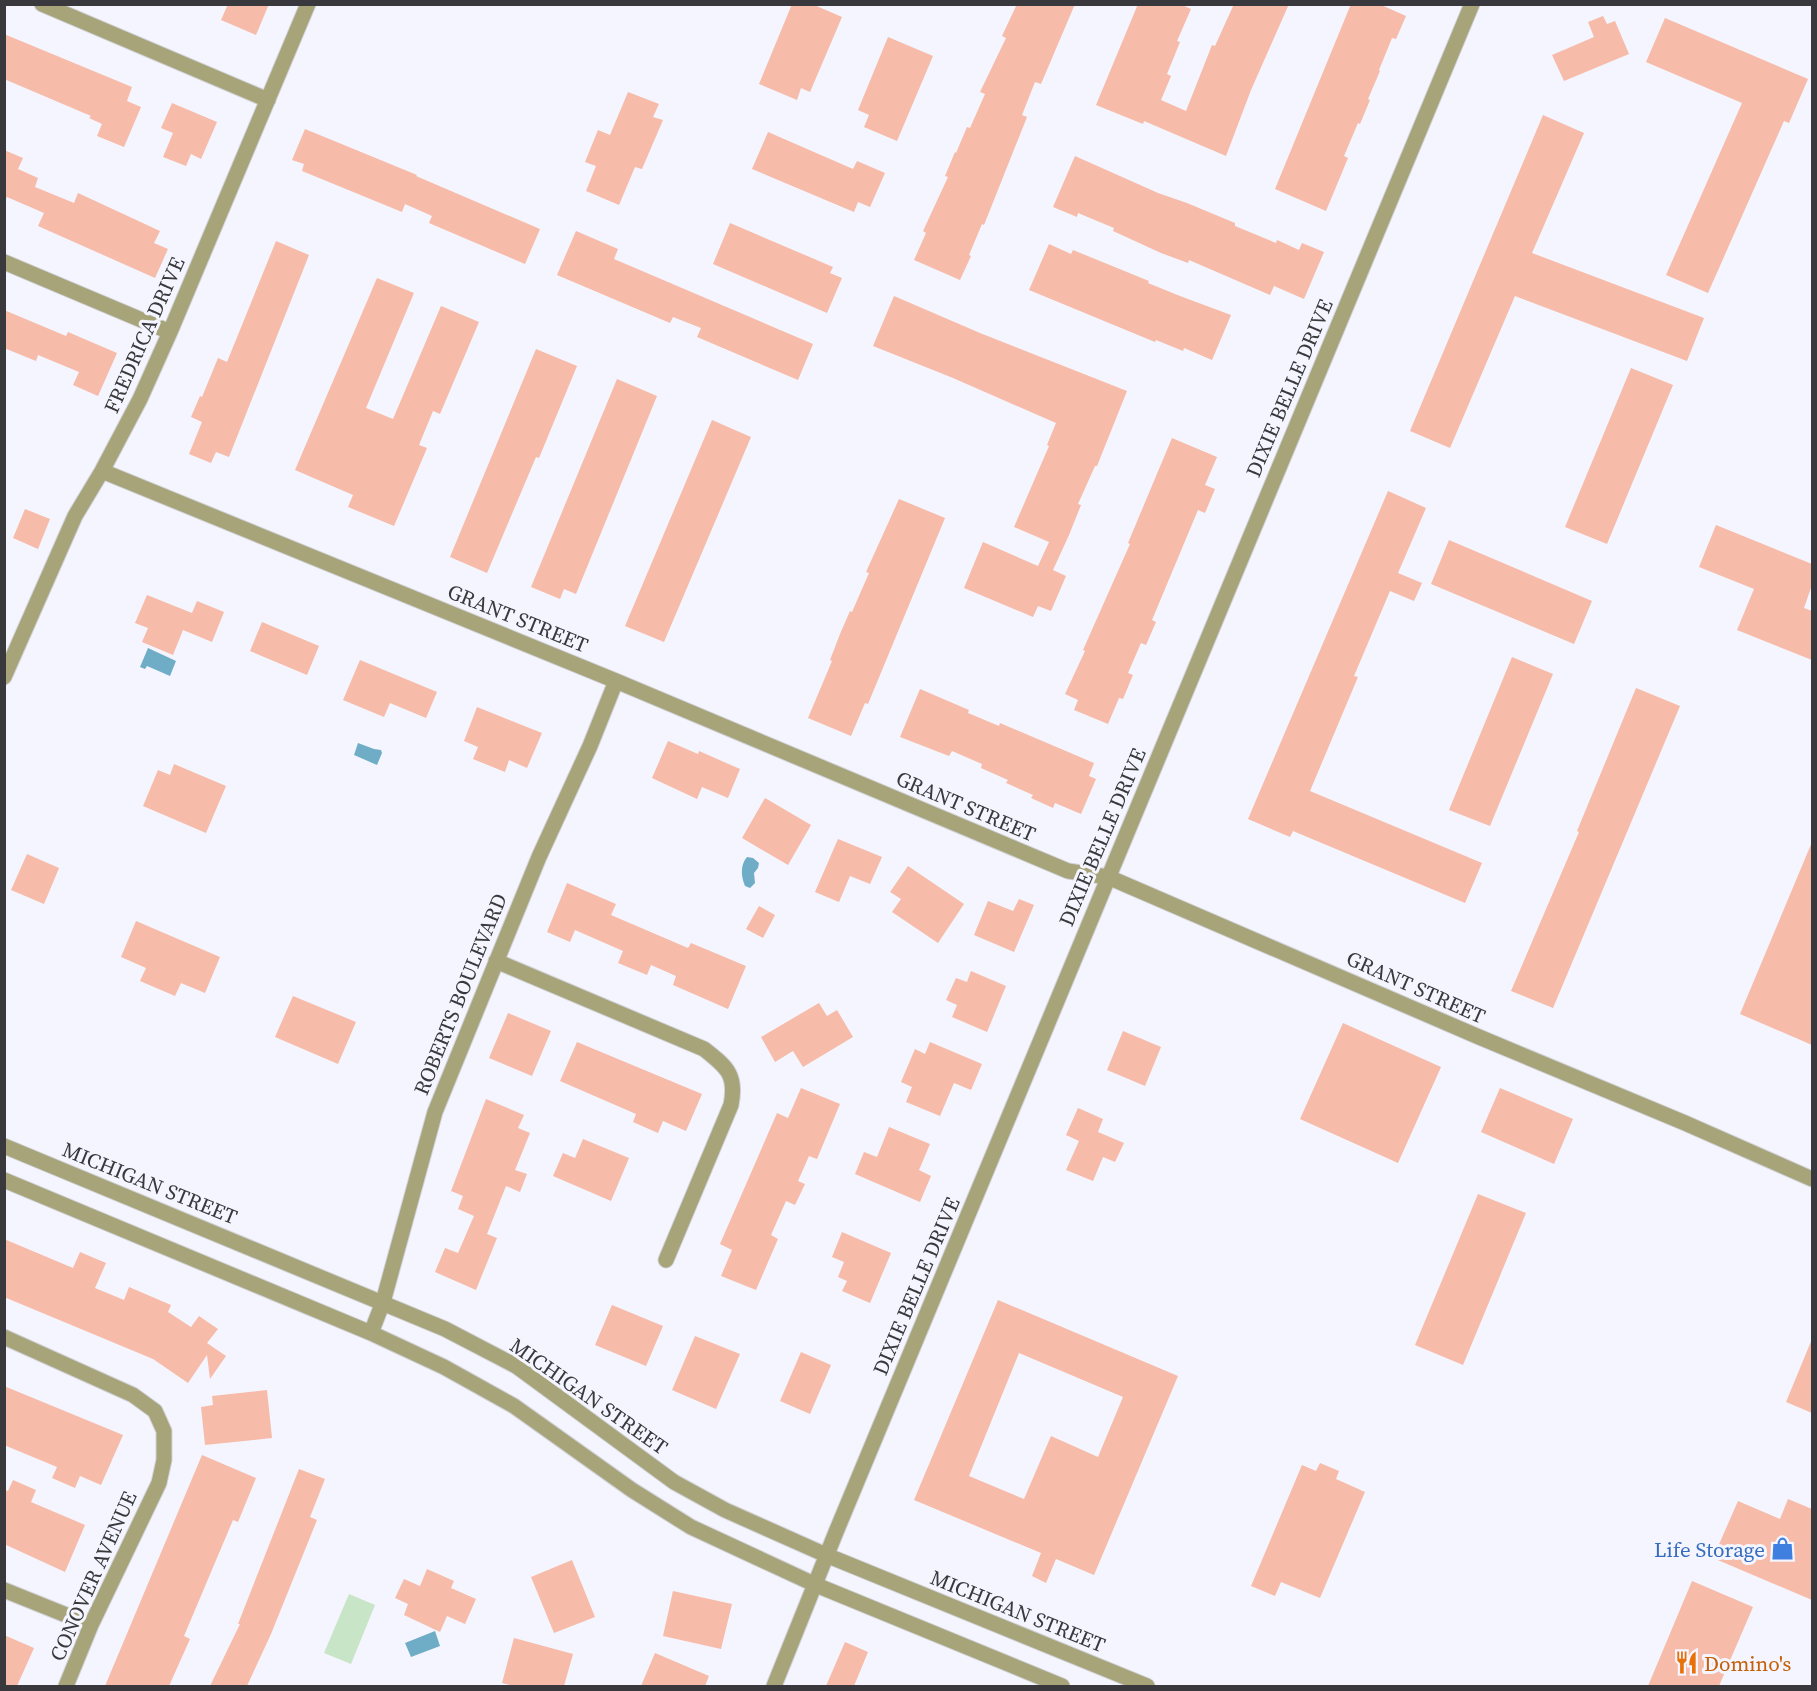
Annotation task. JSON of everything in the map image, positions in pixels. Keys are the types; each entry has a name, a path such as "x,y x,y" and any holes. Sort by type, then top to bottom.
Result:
{"street":[{"path":"42,4 268,100"},
{"name":"FREDRICA DRIVE","path":"4,677 75,516 140,399 170,333 308,4"},
{"name":"DIXIE BELLE DRIVE","path":"774,1686 826,1555 1472,4"},
{"path":"4,262 170,333"},
{"name":"GRANT STREET","path":"102,471 616,681 1068,871 1108,877 1812,1179"},
{"name":"ROBERTS BOULEVARD","path":"370,1333 383,1302 435,1112 539,857 590,746 616,681"},
{"path":"496,961 704,1049 725,1066 734,1088 731,1105 666,1260"},
{"name":"MICHIGAN STREET","path":"4,1146 445,1329 516,1366 674,1482 725,1510 826,1555 1147,1686"},
{"path":"4,1180 370,1333 444,1367 514,1406 632,1490 691,1527 816,1585 1062,1686"},
{"name":"CONOVER AVENUE","path":"4,1337 133,1395 155,1411 164,1431 164,1460 159,1483 91,1625 66,1686"},
{"path":"4,1590 91,1625"}],"green space":[{"path":"349,1594 375,1605 351,1664 324,1653"}],"water":[{"path":"148,648 176,661 170,676 147,666 145,669 140,667"},
{"path":"358,743 381,750 377,765 354,755"},
{"path":"747,857 759,863 754,873 755,883 750,888 745,886 742,875 742,867"},
{"path":"435,1631 440,1646 411,1657 405,1643"}],"building":[{"path":"228,4 269,4 256,35 221,20"},
{"path":"792,4 812,4 842,17 810,92 801,88 797,100 759,84"},
{"path":"1017,4 1075,4 1041,84 1035,82 1022,115 1027,117 960,280 914,260 926,233 923,231 948,177 945,176 955,152 967,127 970,128 985,94 980,92 1006,38 1002,36"},
{"path":"1138,4 1180,4 1191,9 1177,41 1180,42 1167,74 1171,76 1161,100 1186,111 1212,45 1215,46 1234,4 1289,4 1251,90 1226,156 1144,121 1143,124 1096,105"},
{"path":"1351,4 1379,4 1406,16 1396,39 1392,38 1368,99 1370,100 1344,156 1348,158 1326,211 1275,189"},
{"path":"1603,16 1607,24 1615,21 1629,54 1564,81 1552,55 1594,37 1588,22"},
{"path":"1665,18 1808,79 1789,123 1784,121 1708,293 1666,275 1742,103 1646,62"},
{"path":"4,34 132,87 127,101 141,107 124,147 97,136 102,124 89,118 91,116 4,79"},
{"path":"888,37 933,56 897,141 864,127 869,115 858,110"},
{"path":"628,92 659,104 653,117 663,120 642,169 635,167 619,205 586,191 596,166 585,162 598,130 610,135"},
{"path":"172,103 217,122 201,159 191,154 186,166 163,157 173,133 161,128"},
{"path":"1543,115 1584,133 1532,253 1704,318 1687,361 1515,296 1450,448 1410,431"},
{"path":"305,129 540,229 525,264 429,223 432,216 405,204 402,212 302,171 304,164 292,160"},
{"path":"768,132 853,169 857,161 885,173 870,207 858,202 854,212 752,169"},
{"path":"4,150 23,158 18,169 38,178 35,187 74,203 78,193 160,231 154,243 168,249 155,278 38,226 44,213 7,197 4,202"},
{"path":"1075,156 1158,193 1235,223 1235,226 1276,243 1277,240 1299,250 1302,243 1324,252 1304,299 1274,286 1270,295 1189,260 1188,263 1161,253 1113,231 1114,228 1078,213 1077,217 1053,207"},
{"path":"730,223 833,267 830,273 842,278 827,313 713,264"},
{"path":"576,231 618,249 614,259 813,344 798,380 697,337 701,328 673,317 670,323 557,275"},
{"path":"276,241 309,255 229,457 216,452 211,463 189,454 202,422 191,417 218,358 227,362"},
{"path":"1049,244 1071,254 1073,250 1149,281 1148,283 1231,315 1212,360 1184,348 1183,351 1156,340 1155,342 1029,290"},
{"path":"377,278 414,293 366,408 393,419 441,306 479,322 440,414 433,411 419,445 427,448 394,526 348,507 353,495 295,470"},
{"path":"894,296 1127,391 1097,466 1078,504 1081,505 1053,570 1066,576 1051,611 1038,606 1033,617 964,588 983,542 1038,566 1049,542 1014,527 1049,446 1047,445 1056,423 873,346"},
{"path":"4,310 66,336 68,332 117,353 98,396 73,385 79,372 38,355 36,361 4,348"},
{"path":"536,349 577,366 539,458 536,457 487,573 450,557"},
{"path":"1631,368 1673,385 1607,544 1565,527"},
{"path":"617,379 657,396 576,594 564,589 560,599 531,587"},
{"path":"712,420 751,437 664,642 625,626"},
{"path":"1172,438 1217,457 1205,485 1215,489 1205,513 1198,510 1152,620 1156,622 1146,645 1141,643 1128,673 1133,675 1123,699 1119,698 1108,724 1074,710 1078,700 1065,694 1130,544 1128,543"},
{"path":"1388,491 1426,508 1398,573 1422,583 1414,601 1390,591 1354,676 1358,677 1310,791 1482,863 1465,903 1293,831 1290,837 1248,819"},
{"path":"899,499 945,518 868,704 865,703 851,736 808,718 832,661 830,660 840,634 850,611 852,612 869,573 866,572"},
{"path":"25,509 50,519 38,549 13,538"},
{"path":"1716,525 1812,564 1812,585 1804,608 1812,611 1812,660 1737,630 1754,589 1699,567"},
{"path":"1449,540 1592,601 1574,644 1431,584"},
{"path":"147,595 192,613 197,601 224,612 212,642 183,630 173,655 142,642 148,628 135,623"},
{"path":"262,622 319,646 307,675 250,651"},
{"path":"1512,657 1553,674 1490,826 1449,810"},
{"path":"360,660 437,692 426,718 390,703 384,717 343,700"},
{"path":"1636,688 1680,706 1553,1008 1511,991 1579,832 1577,831"},
{"path":"920,689 969,710 968,713 999,726 1000,723 1094,763 1089,776 1096,779 1081,814 1055,803 1053,808 1031,798 1033,795 981,768 982,764 952,751 949,756 900,737"},
{"path":"477,707 542,733 527,768 509,760 505,772 473,759 478,747 464,741"},
{"path":"668,741 698,754 699,751 740,769 728,798 702,787 697,799 652,778"},
{"path":"174,764 226,786 206,833 143,806 158,770 170,775"},
{"path":"765,798 811,825 788,865 742,838"},
{"path":"838,839 882,857 870,884 850,876 839,902 815,892"},
{"path":"1812,842 1812,1045 1740,1014"},
{"path":"27,854 59,868 44,904 11,890"},
{"path":"908,866 964,904 938,943 892,912 901,899 890,892"},
{"path":"567,883 616,904 611,915 688,948 691,943 746,966 728,1009 673,985 676,976 651,965 647,975 618,963 623,951 575,930 570,942 547,932"},
{"path":"1019,899 1034,905 1014,952 974,935 988,901 1013,911"},
{"path":"759,906 775,915 763,938 746,929"},
{"path":"136,921 220,957 205,993 181,983 175,996 140,981 146,968 121,957"},
{"path":"971,971 1006,986 987,1032 952,1017 957,1005 946,1000 956,978 967,982"},
{"path":"293,996 356,1022 338,1064 275,1037"},
{"path":"819,1003 827,1016 837,1010 853,1037 803,1067 793,1051 775,1062 761,1037"},
{"path":"508,1013 551,1031 532,1076 489,1058"},
{"path":"1343,1023 1441,1067 1398,1163 1300,1119"},
{"path":"1123,1031 1161,1047 1145,1086 1107,1070"},
{"path":"577,1042 702,1094 686,1131 663,1121 658,1133 633,1122 636,1114 560,1081"},
{"path":"930,1042 982,1064 971,1090 954,1083 940,1116 906,1102 912,1087 901,1082 915,1049 925,1054"},
{"path":"801,1088 840,1104 817,1159 809,1156 798,1181 805,1184 795,1205 786,1201 771,1235 778,1239 756,1290 721,1276 732,1250 720,1244 777,1113 788,1118"},
{"path":"1500,1088 1573,1119 1554,1164 1481,1132"},
{"path":"486,1099 524,1115 518,1128 530,1133 515,1170 527,1174 520,1192 506,1186 487,1234 497,1238 476,1290 435,1272 445,1248 458,1253 474,1216 458,1209 463,1196 451,1191"},
{"path":"1078,1108 1103,1119 1098,1132 1124,1143 1115,1162 1103,1157 1093,1181 1066,1170 1079,1141 1066,1135"},
{"path":"889,1127 930,1144 919,1170 931,1176 920,1202 855,1174 864,1152 877,1157"},
{"path":"583,1139 629,1158 611,1201 553,1176 563,1153 575,1158"},
{"path":"1478,1194 1526,1213 1463,1365 1415,1345"},
{"path":"842,1232 891,1253 870,1303 842,1291 847,1281 838,1277 844,1262 832,1257"},
{"path":"4,1239 73,1268 80,1252 106,1263 95,1288 124,1300 129,1287 171,1305 168,1312 191,1327 199,1316 218,1329 207,1343 226,1356 210,1379 207,1355 188,1383 153,1359 4,1297"},
{"path":"998,1300 1178,1376 1094,1575 1056,1559 1046,1583 1032,1576 1041,1553 914,1500","holes":["1019,1353 1123,1397 1098,1457 1051,1436 1024,1499 969,1476"]},
{"path":"612,1305 663,1326 646,1366 595,1345"},
{"path":"695,1336 740,1354 716,1409 672,1390"},
{"path":"1812,1339 1812,1413 1786,1402"},
{"path":"801,1352 831,1365 810,1414 780,1401"},
{"path":"4,1386 123,1435 101,1485 80,1476 75,1488 52,1478 57,1467 4,1445"},
{"path":"267,1390 272,1438 205,1445 201,1407 213,1405 212,1396"},
{"path":"202,1455 256,1478 238,1522 233,1520 184,1636 190,1639 169,1686 105,1686"},
{"path":"1320,1463 1339,1471 1336,1479 1365,1492 1320,1598 1281,1582 1275,1596 1251,1586 1302,1465 1316,1471"},
{"path":"299,1469 325,1479 310,1517 317,1520 271,1634 247,1686 210,1686 240,1624 238,1624"},
{"path":"13,1480 36,1490 31,1502 85,1525 65,1572 4,1544 4,1490 8,1491"},
{"path":"1788,1499 1812,1509 1812,1600 1713,1558 1738,1501 1780,1519"},
{"path":"572,1560 595,1617 554,1633 531,1577"},
{"path":"427,1569 454,1581 451,1588 476,1599 465,1624 447,1616 440,1632 404,1615 408,1604 395,1598 404,1579 420,1586"},
{"path":"1692,1581 1753,1607 1719,1686 1648,1686"},
{"path":"673,1591 732,1604 721,1649 663,1636"},
{"path":"4,1635 34,1648 17,1686 4,1686"},
{"path":"514,1638 573,1654 564,1686 514,1686 502,1683"},
{"path":"845,1642 868,1652 854,1686 826,1686"},
{"path":"655,1653 709,1676 705,1686 641,1686"}],"place":[{"name":"Life Storage","path":"1783,1549"},
{"name":"Domino's","path":"1686,1663"}]}
